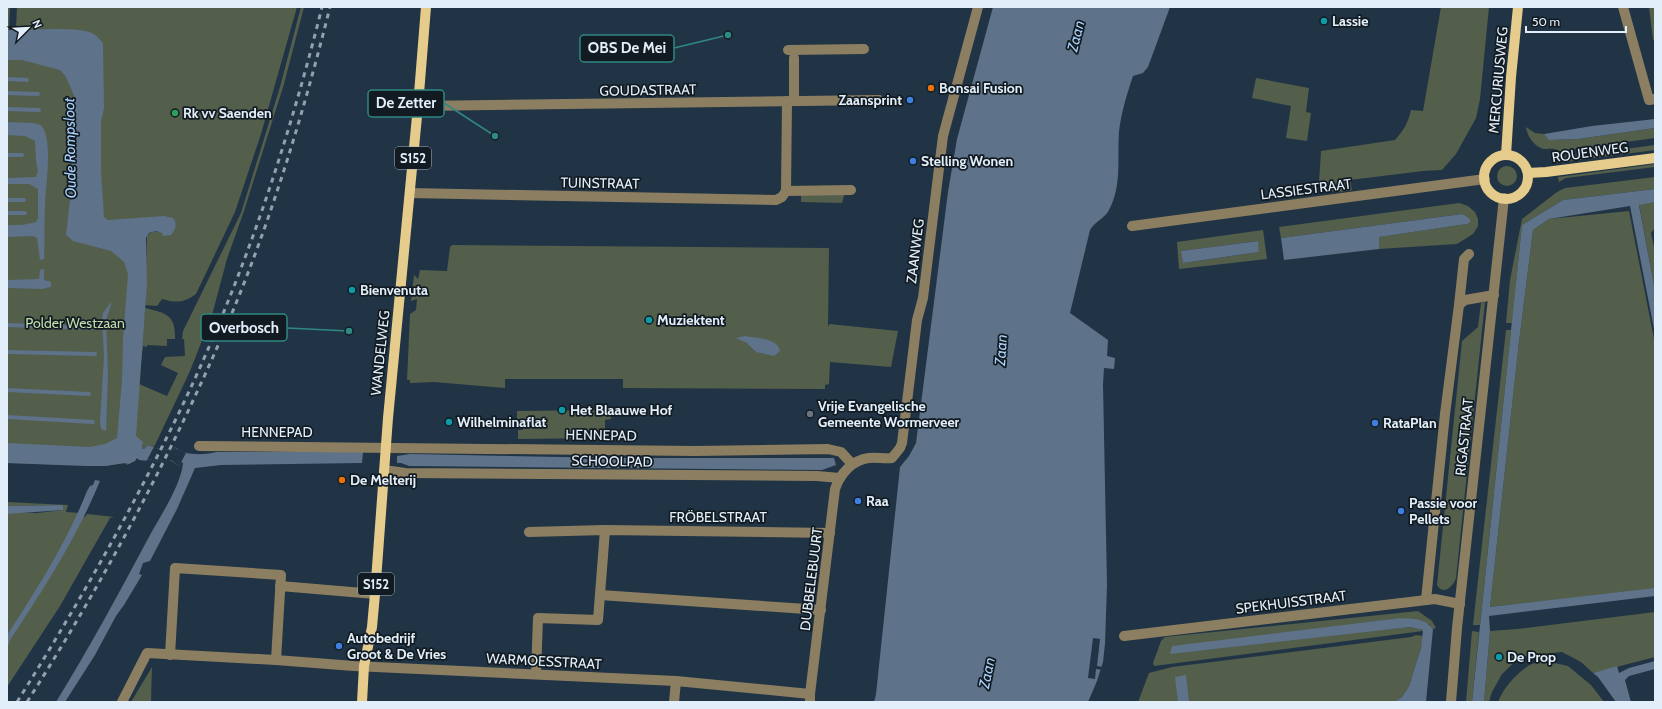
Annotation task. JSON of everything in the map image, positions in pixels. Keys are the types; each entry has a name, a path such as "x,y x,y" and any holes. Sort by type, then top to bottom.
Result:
{"main road":[{"name":"WANDELWEG","path":"362,702 364,666 372,627 384,467 426,7"},
{"name":"MERCURIUSWEG","path":"1506,155 1511,77 1518,7"},
{"path":"1506,155 1516,157 1520,160 1524,164 1528,173 1526,186 1523,191 1512,198 1504,198 1492,193 1485,179 1485,171 1490,163 1497,157 1506,155"},
{"name":"ROUENWEG","path":"1528,173 1655,158"}],"street":[{"name":"ZAANWEG","path":"852,464 866,458 892,458 900,448 917,320 923,298 943,136 978,7"},
{"path":"1623,7 1649,100 1655,99"},
{"path":"786,191 791,54 864,49"},
{"name":"GOUDASTRAAT","path":"418,106 879,100"},
{"name":"LASSIESTRAAT","path":"1132,226 1485,179"},
{"name":"TUINSTRAAT","path":"410,193 776,200 782,197 786,191 851,190"},
{"name":"RIGASTRAAT","path":"1451,702 1460,604 1504,198"},
{"path":"1426,600 1458,305 1464,259 1469,254"},
{"path":"1458,305 1465,300 1494,295"},
{"name":"HENNEPAD","path":"199,446 695,451 828,449 842,452 852,464"},
{"name":"DUBBELEBUURT","path":"810,698 836,489 840,478 852,464"},
{"name":"SCHOOLPAD","path":"384,467 405,473 817,476 840,478"},
{"path":"536,674 538,618 598,620 605,530"},
{"name":"FRÖBELSTRAAT","path":"529,532 605,530 830,533"},
{"path":"170,654 175,568 280,575 276,660"},
{"path":"280,586 375,594"},
{"path":"600,596 821,610"},
{"name":"SPEKHUISSTRAAT","path":"1124,636 1435,599 1460,604"},
{"name":"WARMOESSTRAAT","path":"122,702 147,653 364,666 676,681 810,698"},
{"path":"674,702 676,681"}],"green space":[{"name":"Polder Westzaan","path":"7,7 10,7 9,30 20,31 16,29 17,7 297,7 261,134 235,212 196,294 184,301 176,302 162,299 157,306 145,305 147,236 152,232 161,232 171,235 124,219 145,317 145,308 164,314 171,320 175,331 175,339 167,339 167,346 143,346 137,391 139,391 139,384 167,396 178,373 161,365 165,357 185,356 184,339 182,339 183,331 241,213 280,87 301,7 304,7 284,84 244,211 227,259 212,315 190,371 154,447 147,445 145,449 142,449 142,444 128,465 124,463 105,466 7,463"},
{"path":"1441,7 1489,7 1480,99 1476,118 1456,154 1442,170 1350,180 1352,190 1334,192 1327,189 1319,182 1321,151 1395,140 1405,126 1411,110 1423,111"},
{"path":"1649,7 1655,7 1655,39 1653,40"},
{"path":"1256,78 1309,88 1306,112 1311,113 1307,141 1286,138 1291,106 1252,98"},
{"path":"1526,127 1535,133 1544,134 1550,140 1578,139 1655,128 1655,138 1560,151 1541,148 1535,144 1530,138"},
{"path":"1655,145 1655,150 1557,163 1556,158"},
{"path":"1655,164 1655,167 1566,178 1559,182 1558,177"},
{"path":"1507,166 1514,169 1517,176 1514,183 1507,186 1500,183 1497,176 1500,169"},
{"path":"1655,177 1655,189 1563,200 1522,225 1512,323 1506,323 1510,280 1522,219 1557,192 1565,188"},
{"path":"801,192 845,192 842,203 801,202"},
{"path":"1655,202 1655,228 1651,233 1655,252 1655,291 1639,204"},
{"path":"1459,203 1468,206 1475,212 1478,219 1478,226 1473,234 1457,244 1379,249 1378,237 1467,224 1462,214 1281,238 1279,227"},
{"path":"1629,211 1655,344 1655,589 1490,607 1519,342 1533,230 1549,219"},
{"path":"1263,230 1267,259 1179,269 1177,242","holes":["1257,241 1259,252 1183,263 1182,251"]},
{"path":"452,245 829,248 828,326 829,324 898,331 891,367 830,362 829,384 825,385 825,389 623,388 623,379 505,379 505,388 434,382 410,383 410,380 407,380 410,314 416,310 417,299 411,301 414,275 418,279 420,270 447,271 450,247"},
{"path":"1485,302 1456,578 1448,589 1442,590 1437,585 1462,341 1478,327 1481,303"},
{"path":"1506,330 1511,330 1480,625 1473,625"},
{"path":"611,410 611,419 605,420 605,431 611,431 611,438 518,439 518,430 523,430 523,419 517,419 517,411"},
{"path":"7,502 68,505 66,512 80,513 85,517 87,514 114,517 110,518 60,606 7,687 7,512 37,513 63,510 63,505 7,506"},
{"path":"1418,611 1432,621 1436,628 1433,629 1429,624 1358,632 1410,627 1423,630 1154,666 1153,663 1161,641 1165,637"},
{"path":"1655,612 1655,657 1593,673 1581,662 1562,652 1520,657 1502,674 1492,692 1489,702 1484,702 1490,631"},
{"path":"1472,631 1479,632 1472,702 1466,702"},
{"path":"1416,635 1423,636 1421,648 1409,686 1402,697 1394,702 1138,702 1149,673 1172,667 1411,637"},
{"path":"1546,661 1568,666 1591,685 1604,702 1498,702 1510,682 1523,669 1530,665"},
{"path":"152,667 151,702 131,702"}],"water":[{"name":"Zaan","path":"993,7 1170,7 1148,67 1143,73 1133,76 1124,104 1120,125 1118,180 1114,199 1108,211 1090,230 1070,313 1108,340 1107,356 1115,358 1114,369 1104,368 1103,384 1107,585 1103,662 1088,702 874,702 900,467 909,456 916,443 948,192 957,139"},
{"path":"65,29 86,31 94,34 103,43 104,108 101,122 101,170 104,217 108,220 164,216 173,218 176,225 171,235 163,236 162,233 156,231 149,233 146,238 147,283 136,436 143,442 142,449 145,449 147,445 172,451 175,447 183,452 201,454 217,452 363,452 362,463 221,465 195,468 177,509 150,561 143,563 139,574 142,575 116,616 95,655 65,702 56,702 93,640 170,500 179,481 183,463 181,462 179,466 170,460 165,462 159,459 157,462 150,459 149,461 139,460 137,458 129,464 125,463 105,466 7,463 7,443 90,447 105,444 117,438 128,274 124,262 111,251 73,241 66,235 72,181 72,143 75,98 66,77 60,70 22,60 7,60 7,30"},
{"path":"1655,119 1655,128 1578,139 1549,140 1544,134 1592,126"},
{"path":"7,122 33,123 41,125 45,132 48,164 45,199 44,259 40,260 37,238 33,236 7,237 7,225 22,225 36,222 38,218 38,189 29,184 7,184 7,178 36,177 38,171 35,141 25,136 7,135"},
{"path":"1655,189 1655,202 1639,205 1655,291 1655,334 1630,206 1549,219 1533,230 1519,342 1490,607 1655,588 1655,596 1489,616 1490,631 1484,702 1472,702 1522,225 1563,200"},
{"path":"1462,214 1470,219 1470,222 1467,224 1379,237 1379,249 1284,260 1281,238"},
{"path":"1258,241 1259,252 1183,263 1181,251"},
{"path":"44,269 44,280 51,282 51,287 42,289 7,288 7,280 39,279 40,270"},
{"path":"111,302 106,320 108,374 106,431 101,429 100,423 104,356 102,319 103,313"},
{"path":"745,336 771,341 775,343 780,351 774,356 756,352 747,343 736,338"},
{"path":"410,454 614,458 834,458 836,465 822,470 409,466 397,463 397,456"},
{"path":"95,480 100,481 81,522 35,602 10,640 7,649 7,635 51,565 70,529 87,491 90,486 93,485"},
{"path":"63,505 63,510 7,514 7,506"},
{"path":"1401,618 1423,621 1430,625 1433,629 1426,702 1394,702 1402,697 1409,686 1421,648 1423,630 1410,627 1170,654 1172,646"},
{"path":"1655,661 1655,669 1629,676 1625,680 1631,702 1616,702 1598,677 1593,673 1617,666 1619,673 1629,668"},
{"path":"1186,675 1189,702 1178,702 1175,677"}],"pier":[{"path":"155,445 157,446 156,448 172,451 175,447 176,449 186,453 179,466 171,460 165,462 159,459 157,462 150,459 148,463 146,462"},
{"path":"1093,638 1100,639 1097,666 1103,667 1102,670 1096,669 1095,679 1088,678"}],"waterway":[{"path":"7,79 27,80"},
{"path":"7,93 38,94"},
{"path":"7,109 39,110"},
{"path":"7,155 22,155"},
{"path":"7,200 24,200"},
{"path":"7,213 25,213"},
{"path":"7,325 95,328"},
{"path":"7,352 95,354"},
{"path":"7,390 89,394"},
{"path":"7,417 93,422"}],"railway":[{"path":"17,702 76,605 131,506 166,439 214,335 256,228 275,173 308,63 322,7"},
{"path":"27,702 84,608 138,512 187,413 232,313 261,238 287,162 330,7"}],"place":[{"name":"Lassie","path":"1324,21"},
{"name":"OBS De Mei","path":"728,35"},
{"name":"Bonsai Fusion","path":"931,88"},
{"name":"Zaansprint","path":"910,100"},
{"name":"Rk vv Saenden","path":"175,113"},
{"name":"De Zetter","path":"495,136"},
{"name":"Stelling Wonen","path":"913,161"},
{"name":"Bienvenuta","path":"352,290"},
{"name":"Muziektent","path":"649,320"},
{"name":"Overbosch","path":"349,331"},
{"name":"Het Blaauwe Hof","path":"562,410"},
{"name":"Vrije Evangelische Gemeente Wormerveer","path":"810,414"},
{"name":"Wilhelminaflat","path":"449,422"},
{"name":"RataPlan","path":"1375,423"},
{"name":"De Melterij","path":"342,480"},
{"name":"Raa","path":"858,501"},
{"name":"Passie voor Pellets","path":"1401,511"},
{"name":"Autobedrijf Groot & De Vries","path":"339,646"},
{"name":"De Prop","path":"1499,657"}],"water label":[{"name":"Oude Rompsloot","path":"70,148"}]}
